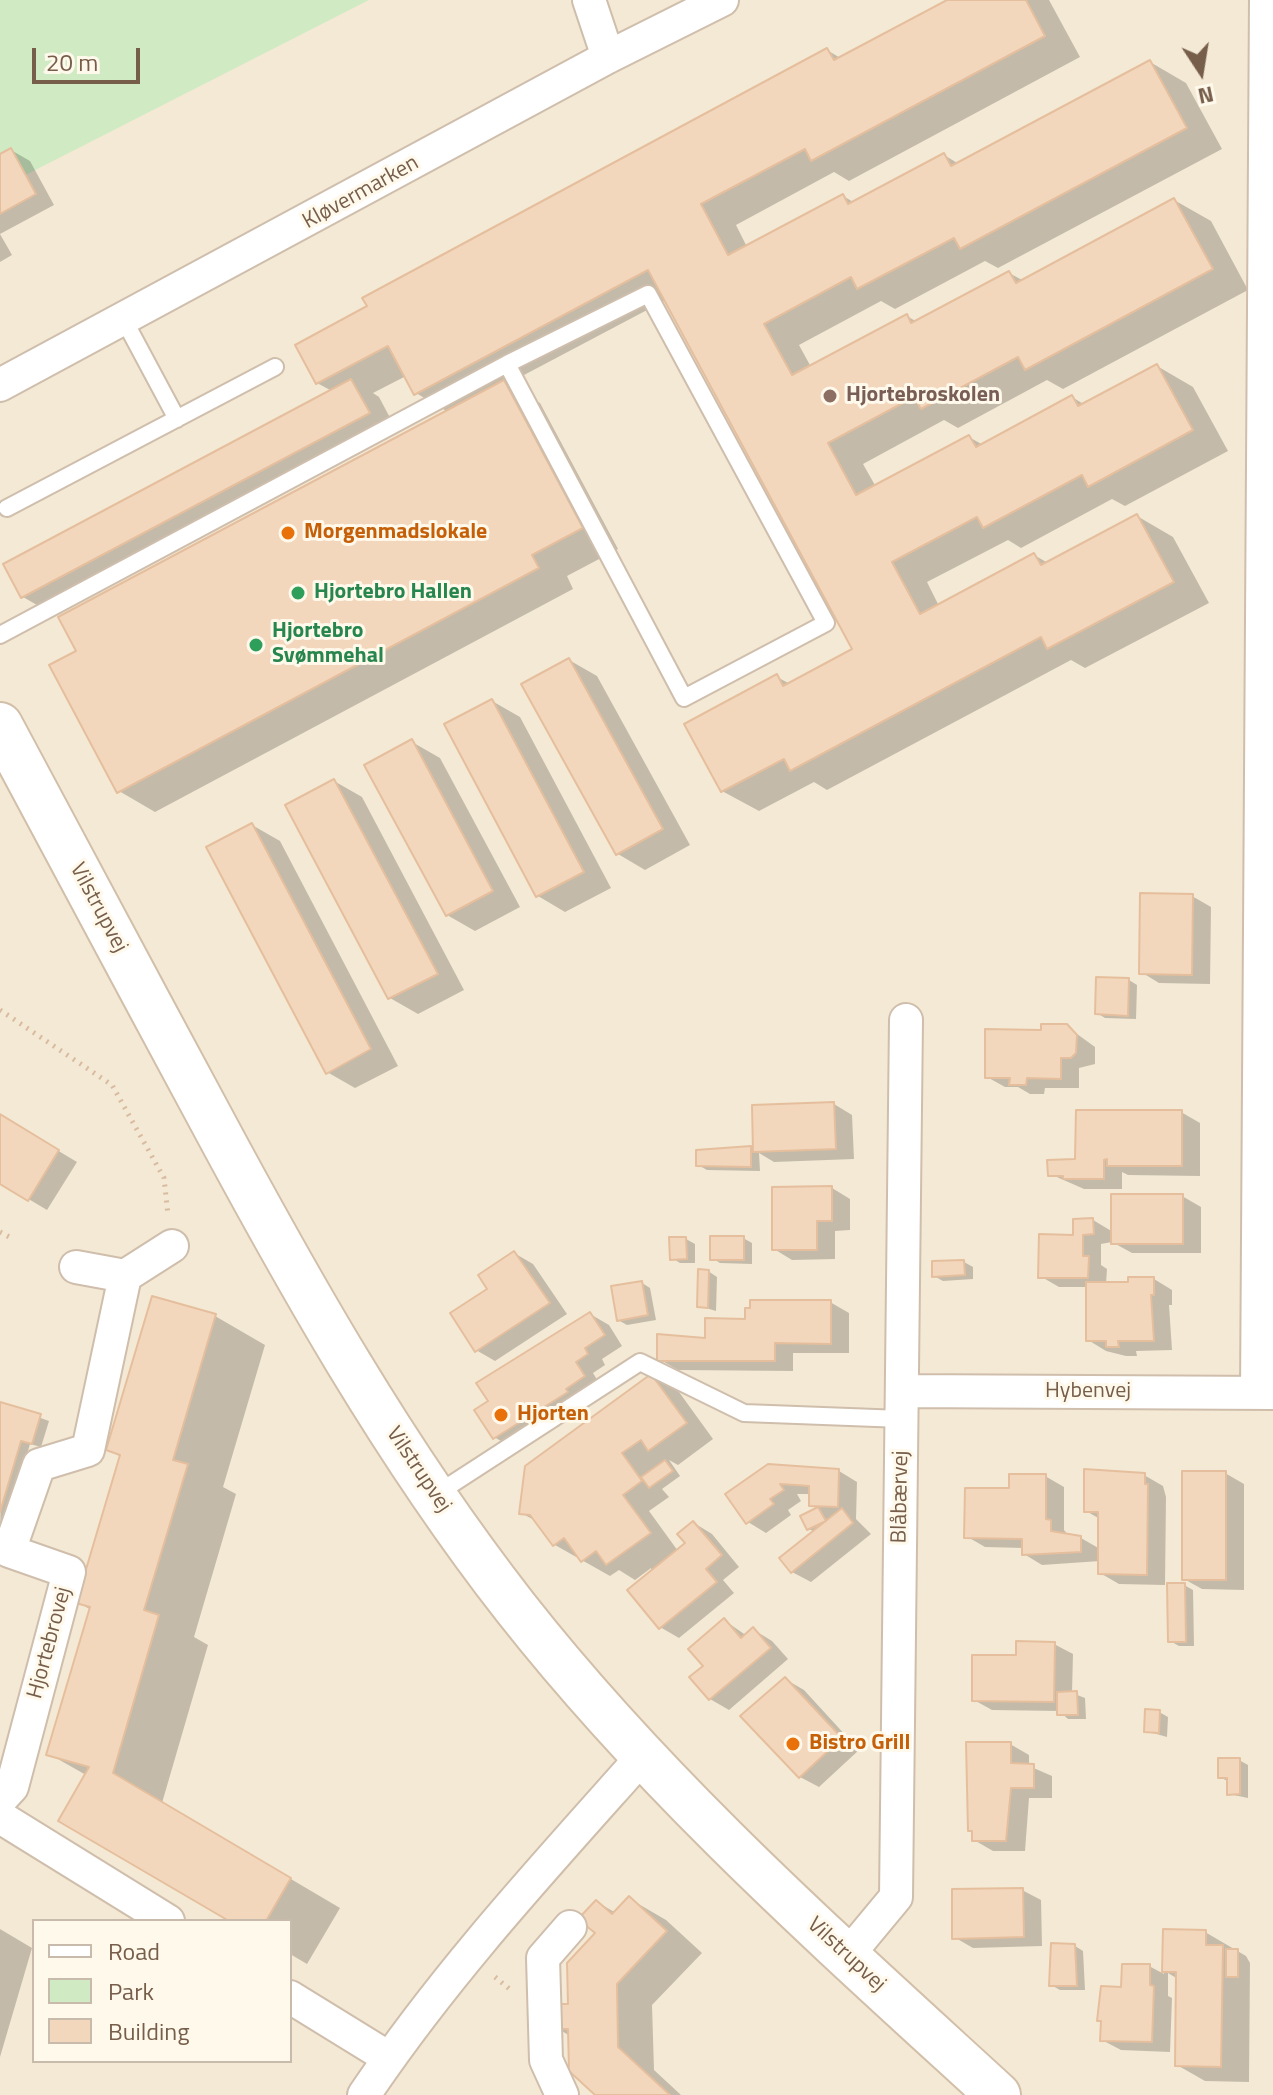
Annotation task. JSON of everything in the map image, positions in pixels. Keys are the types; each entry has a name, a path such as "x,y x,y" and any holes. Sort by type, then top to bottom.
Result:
{"street":[{"path":"589,0 608,57"},
{"name":"Kløvermarken","path":"0,385 608,57 722,0"},
{"path":"1265,1393 1266,0"},
{"name":"Vilstrupvej","path":"0,725 294,1273 434,1496 515,1607 643,1756 730,1847 998,2095"},
{"name":"Blåbærvej","path":"847,1956 896,1897 906,1020"},
{"path":"76,1267 125,1276 172,1246"},
{"name":"Hjortebrovej","path":"0,1800 12,1787 69,1572 9,1551 39,1465 88,1450 125,1276"},
{"name":"Hybenvej","path":"903,1405 1265,1393"},
{"path":"364,2095 389,2058 532,1880 643,1756"},
{"path":"0,1817 165,1919"},
{"path":"562,2095 546,2060 543,1958 570,1927"},
{"path":"292,1998 389,2058"}],"lane":[{"path":"0,635 507,364 648,294 826,623 684,698 507,364"},
{"path":"123,318 177,419"},
{"path":"7,508 275,367"},
{"path":"434,1496 640,1362 744,1413 903,1405"}],"path":[{"path":"0,1010 112,1085 164,1178 172,1246"},
{"path":"0,1232 13,1239"},
{"path":"471,1955 509,1990 544,1999"}],"shaded area":[{"path":"0,0 1273,0 1273,2095 0,2095"}],"green space":[{"path":"0,0 369,0 0,188"}],"building":[{"name":"Hjortebroskolen","path":"947,0 1026,0 1045,36 811,161 805,149 701,204 728,255 843,194 848,204 944,153 951,166 1150,60 1187,128 960,249 954,238 857,289 851,277 764,324 792,375 907,314 911,323 1009,271 1016,283 1174,198 1213,269 1025,370 1018,357 921,409 914,397 828,443 856,495 969,435 976,447 1072,395 1078,406 1157,364 1193,430 1088,487 1082,475 983,528 977,517 892,562 920,614 1034,553 1041,565 1137,514 1174,582 1047,649 1041,637 790,771 784,759 721,792 684,724 777,674 783,686 852,649 648,270 414,395 388,346 316,384 295,345 367,306 362,298 827,48 834,60"},
{"path":"11,148 36,194 0,214 0,154"},
{"path":"351,379 370,413 21,598 3,564"},
{"name":"Hjortebro Hallen","path":"504,380 583,528 532,555 539,568 117,793 49,665 76,651 58,617"},
{"path":"569,658 663,829 616,855 521,684"},
{"path":"492,699 584,872 536,897 444,724"},
{"path":"412,739 493,891 446,916 364,765"},
{"path":"334,779 438,974 388,999 285,805"},
{"path":"252,823 371,1049 326,1074 206,847"},
{"path":"1140,893 1193,894 1192,975 1139,974"},
{"path":"1096,977 1129,978 1128,1016 1095,1014"},
{"path":"1041,1024 1067,1024 1077,1035 1076,1053 1071,1058 1061,1058 1061,1079 1027,1078 1026,1085 1009,1085 1010,1078 985,1078 985,1029 1041,1030"},
{"path":"834,1102 836,1149 753,1152 752,1105"},
{"path":"1076,1110 1182,1110 1182,1166 1107,1166 1107,1159 1104,1160 1104,1179 1048,1176 1047,1160 1075,1159"},
{"path":"0,1114 59,1150 28,1201 0,1184"},
{"path":"751,1146 751,1167 696,1166 696,1150"},
{"path":"832,1186 832,1221 817,1221 817,1250 772,1250 772,1187"},
{"path":"1111,1194 1183,1194 1183,1244 1111,1244"},
{"path":"1093,1218 1094,1234 1083,1235 1083,1256 1089,1256 1088,1278 1038,1278 1039,1234 1073,1235 1073,1219"},
{"path":"710,1236 744,1236 744,1260 710,1260"},
{"path":"669,1237 686,1237 687,1259 670,1260"},
{"path":"514,1251 550,1303 475,1352 450,1313 487,1289 478,1275"},
{"path":"964,1260 965,1275 932,1277 932,1261"},
{"path":"698,1269 709,1270 708,1308 697,1307"},
{"path":"1128,1277 1154,1277 1154,1295 1151,1295 1154,1341 1118,1341 1119,1347 1106,1347 1106,1341 1086,1341 1086,1282 1128,1282"},
{"path":"642,1281 648,1315 617,1321 611,1286"},
{"path":"152,1296 216,1314 173,1460 188,1464 144,1610 159,1615 113,1773 291,1878 267,1919 226,1919 58,1821 89,1767 46,1755 90,1607 76,1603 120,1455 106,1450"},
{"path":"750,1300 831,1300 831,1344 775,1343 775,1361 657,1361 657,1334 705,1338 705,1318 745,1319 745,1308 750,1308"},
{"path":"590,1312 605,1335 585,1348 588,1354 576,1362 585,1376 566,1389 568,1392 493,1439 474,1410 488,1401 476,1383"},
{"path":"651,1374 687,1423 648,1451 641,1440 622,1453 642,1481 623,1495 651,1533 606,1565 596,1551 581,1562 564,1538 553,1546 530,1515 519,1514 525,1466"},
{"path":"0,1402 41,1414 32,1444 21,1441 0,1512"},
{"path":"665,1460 673,1471 649,1488 641,1477"},
{"path":"768,1464 839,1469 838,1507 809,1506 809,1486 780,1484 784,1490 770,1499 774,1504 746,1524 725,1494"},
{"path":"1084,1469 1145,1473 1145,1484 1148,1484 1147,1575 1098,1574 1098,1512 1084,1512"},
{"path":"1182,1471 1226,1471 1226,1580 1182,1580"},
{"path":"1009,1474 1046,1474 1046,1519 1051,1520 1051,1531 1081,1536 1081,1552 1022,1555 1022,1539 964,1538 965,1488 1009,1488"},
{"path":"818,1507 826,1521 807,1530 800,1516"},
{"path":"842,1508 853,1523 791,1573 779,1558"},
{"path":"693,1521 722,1555 706,1569 717,1582 659,1629 627,1590 685,1543 677,1534"},
{"path":"1167,1583 1185,1583 1186,1642 1168,1642"},
{"path":"724,1618 741,1638 753,1627 771,1648 709,1700 689,1677 703,1666 688,1649"},
{"path":"1016,1641 1055,1642 1054,1702 972,1701 972,1655 1016,1655"},
{"path":"785,1677 842,1738 799,1778 740,1716"},
{"path":"1077,1691 1078,1715 1057,1715 1057,1692"},
{"path":"1145,1709 1160,1710 1159,1733 1144,1732"},
{"path":"966,1742 1011,1742 1011,1763 1034,1764 1034,1788 1011,1788 1006,1841 972,1841 972,1831 968,1831"},
{"path":"1218,1758 1240,1758 1240,1794 1227,1795 1227,1778 1218,1778"},
{"path":"1023,1888 1024,1937 952,1939 952,1889"},
{"path":"629,1896 667,1931 617,1984 618,2047 670,2095 595,2095 569,2071 568,2029 555,2029 555,2004 568,2004 567,1963 595,1933 578,1919 596,1900 612,1914"},
{"path":"1163,1929 1206,1930 1206,1945 1223,1945 1221,2067 1175,2066 1176,1972 1162,1972"},
{"path":"1051,1943 1075,1944 1077,1986 1049,1986"},
{"path":"1226,1949 1238,1949 1238,1977 1226,1977"},
{"path":"1122,1964 1150,1964 1150,1985 1154,1986 1152,2042 1100,2041 1101,2021 1097,2021 1101,1986 1121,1987"}],"place":[{"name":"Hjortebroskolen","path":"830,396"},
{"name":"Morgenmadslokale","path":"288,533"},
{"name":"Hjortebro Hallen","path":"298,593"},
{"name":"Hjortebro Svømmehal","path":"256,645"},
{"name":"Hjorten","path":"501,1415"},
{"name":"Bistro Grill","path":"793,1744"}]}
